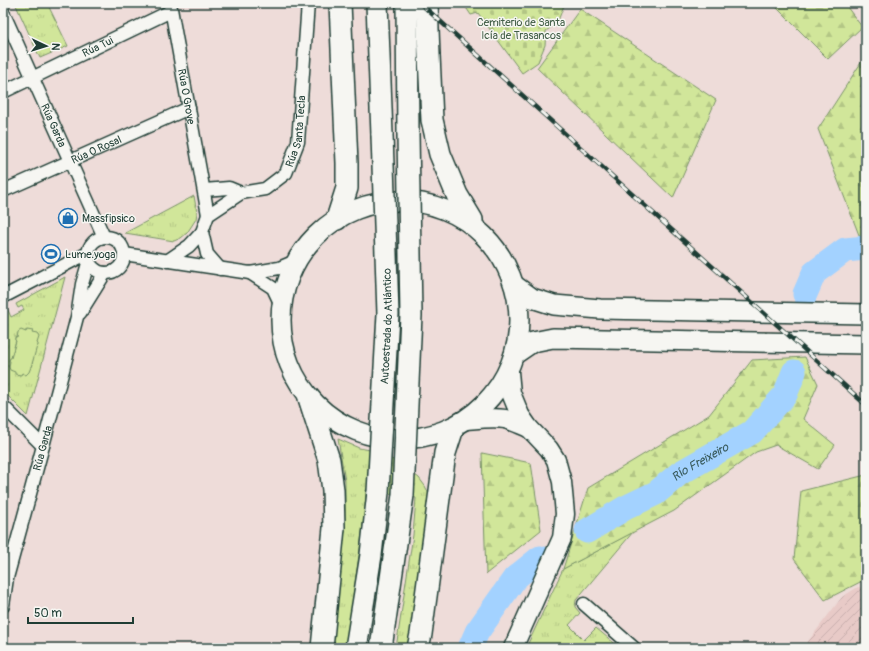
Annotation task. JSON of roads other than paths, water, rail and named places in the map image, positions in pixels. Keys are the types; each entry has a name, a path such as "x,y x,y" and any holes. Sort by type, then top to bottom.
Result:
{"highway":[{"path":"337,219 347,188 340,3"},
{"name":"Autoestrada do Atlántico","path":"356,648 371,554 378,492 388,314 377,3"},
{"path":"381,648 403,495 411,315 407,3"},
{"path":"427,3 432,120 440,154 457,195 472,220 490,238 504,261 514,285 519,309 519,333 512,363"},
{"path":"472,220 449,210 430,205 402,203 370,205 353,209 313,237 298,260 289,283 282,307 281,332 285,359 296,383 328,416 347,427 368,434 394,437 424,436 460,424 485,404 512,363 533,342 553,338 866,344"},
{"path":"514,285 532,298 554,305 600,309 866,314"},
{"path":"309,398 330,460 333,490 334,528 322,648"},
{"path":"418,648 445,453 460,424"}],"main road":[{"path":"512,363 511,393 520,415 556,460 562,482 565,514 562,538 513,648"},
{"path":"460,424 487,419 504,419 529,428"}],"street":[{"name":"Rúa Santa Tecla","path":"208,215 241,193 265,189 286,173 298,142 308,3"},
{"name":"Rúa Tui","path":"3,92 171,7"},
{"name":"Rúa O Grove","path":"171,7 208,215"},
{"name":"Rúa Garda","path":"3,12 104,237"},
{"name":"Rúa O Rosal","path":"3,191 189,108"},
{"path":"204,190 229,188 241,193"},
{"path":"167,261 190,246 202,232 208,215"},
{"path":"202,232 207,254 220,268"},
{"path":"104,237 115,240 120,244 124,254 120,266 116,270 105,273 99,272 91,265 88,256 90,247 94,242 104,237"},
{"path":"124,254 250,273 278,268 298,260"},
{"path":"167,261 195,260 207,254"},
{"path":"3,297 88,256"},
{"name":"Rúa Garda","path":"3,606 5,581 77,317 88,256"},
{"name":"Rúa Garda","path":"77,317 105,273"},
{"path":"250,273 273,288 282,307"},
{"path":"3,406 43,446"},
{"path":"584,604 634,648"}],"waterway":[{"name":"Río Freixeiro","path":"805,294 814,273 845,250 866,248"},
{"name":"Río Freixeiro","path":"587,531 625,508 656,493 680,473 752,432 785,395 794,372"},
{"name":"Río Freixeiro","path":"470,648 477,632 515,578 540,558"}],"railway":[{"path":"420,3 866,405"}],"place":[{"name":"Massfipsico","path":"68,218"},
{"name":"Lume.yoga","path":"51,254"}],"park label":[{"name":"Cemiterio de Santa Icía de Trasancos","path":"521,28"}]}
